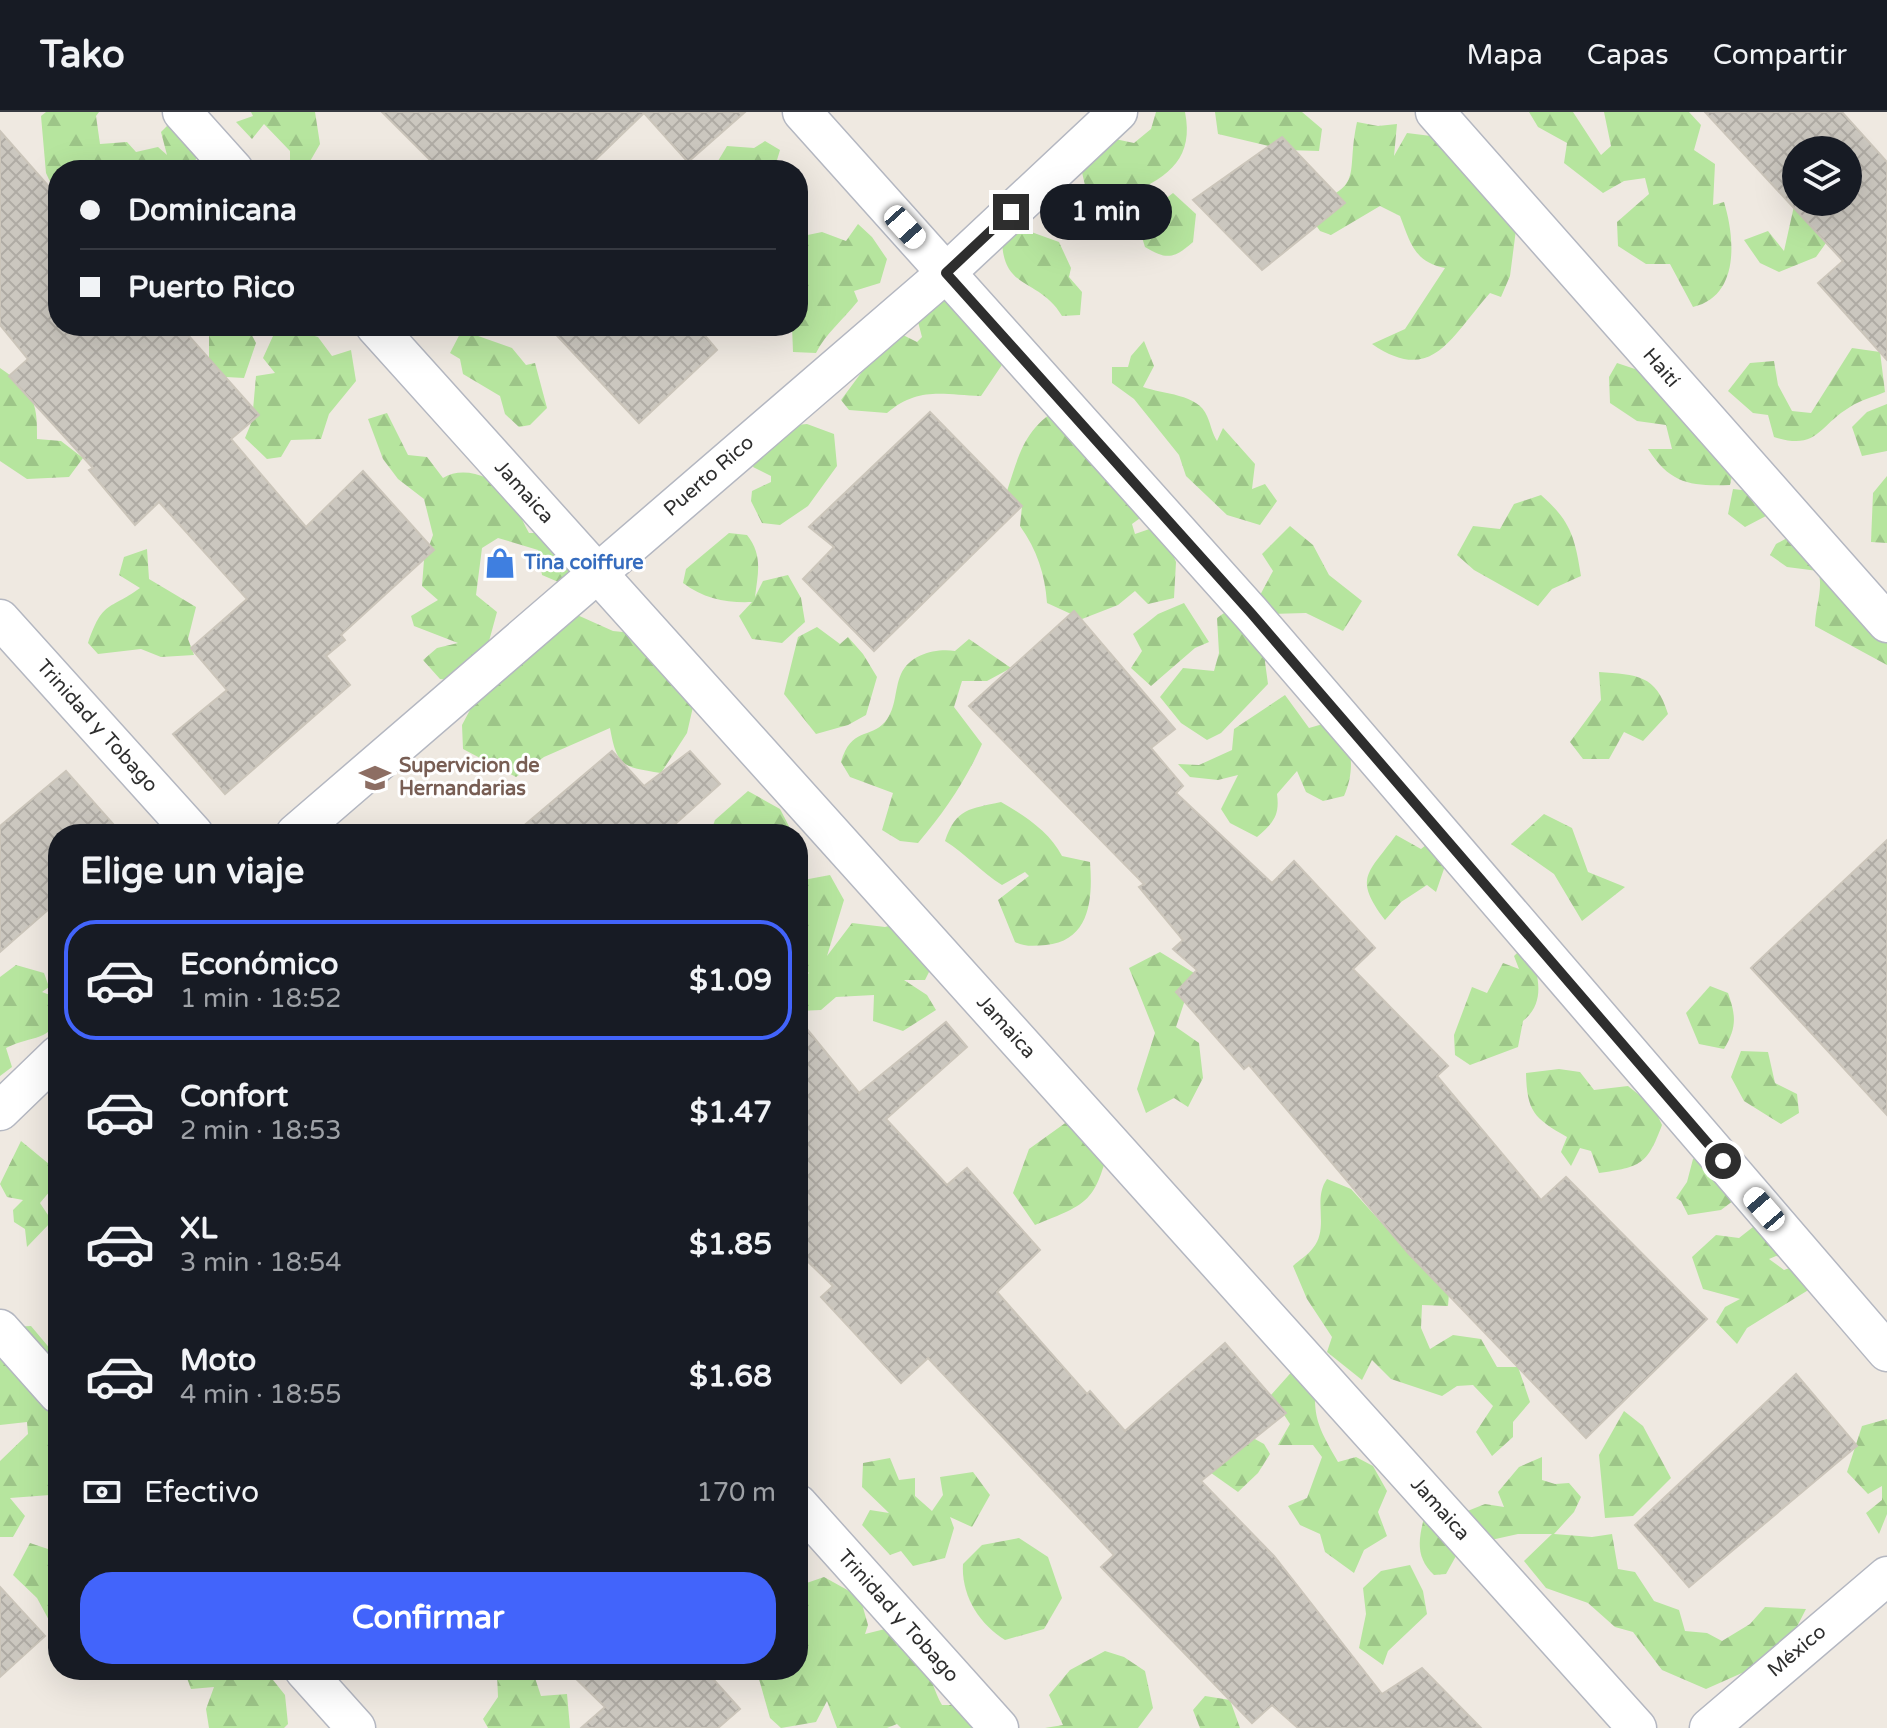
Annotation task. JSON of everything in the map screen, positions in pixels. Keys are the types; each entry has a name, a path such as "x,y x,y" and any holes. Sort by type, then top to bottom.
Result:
{"street":[{"path":"182,112 225,160"},
{"path":"802,112 1262,625 1887,1352"},
{"name":"Puerto Rico","path":"307,824 946,273 1118,112"},
{"name":"Haití","path":"1435,112 1887,623"},
{"name":"Jamaica","path":"384,336 1637,1728"},
{"name":"Trinidad y Tobago","path":"0,619 185,824"},
{"path":"0,1111 48,1065"},
{"path":"0,1329 48,1383"},
{"name":"Trinidad y Tobago","path":"808,1515 999,1728"},
{"name":"México","path":"1709,1728 1887,1576"},
{"path":"313,1680 356,1728"}],"green space":[{"path":"46,112 99,112 96,116 100,144 127,142 136,152 158,147 167,155 161,132 169,124 198,156 195,160 48,160 48,177 41,116"},
{"path":"251,112 315,112 320,144 311,160 290,160 290,151 264,124 252,139 236,122 253,116"},
{"path":"1156,112 1185,112 1186,141 1176,163 1158,180 1132,193 1129,201 1113,217 1083,229 1087,194 1081,168 1115,139 1134,143 1151,129"},
{"path":"1215,112 1302,112 1322,129 1319,151 1286,150 1218,134"},
{"path":"1529,112 1573,112 1601,155 1611,146 1604,112 1689,112 1701,125 1694,150 1715,164 1713,205 1724,202 1728,216 1730,264 1719,291 1708,301 1693,307 1670,264 1646,264 1618,246 1617,222 1649,194 1645,178 1624,181 1603,193 1564,163 1567,143 1538,127"},
{"path":"1357,122 1378,126 1397,124 1394,156 1407,133 1439,137 1517,222 1510,276 1501,297 1490,293 1452,339 1426,358 1411,360 1393,356 1372,344 1405,329 1445,268 1420,256 1410,242 1400,216 1380,206 1331,235 1320,231 1303,207 1337,193 1345,185 1352,168"},
{"path":"765,141 780,150 777,160 719,160 727,146 754,148"},
{"path":"1173,193 1196,214 1193,242 1180,252 1164,256 1145,247 1137,221"},
{"path":"1792,216 1812,216 1836,229 1816,257 1779,272 1760,263 1744,240 1768,231 1784,251"},
{"path":"858,224 872,237 887,259 880,283 854,291 858,301 816,353 793,352 792,336 808,336 808,235 822,232 846,241"},
{"path":"1023,229 1059,242 1071,268 1069,277 1082,292 1080,315 1062,316 1053,304 1023,283 1008,267 1002,238"},
{"path":"937,296 962,297 1010,353 981,396 921,395 887,413 849,410 841,400 893,330 917,342 922,337 917,318"},
{"path":"209,336 252,336 256,343 244,378 226,377 209,359"},
{"path":"273,336 315,336 332,356 351,350 356,381 329,414 321,439 291,440 281,457 267,459 245,438 252,421 256,376 275,373 263,358"},
{"path":"459,336 478,336 512,348 526,365 535,363 547,408 530,425 519,427 505,414 500,396 463,374 460,359 450,353"},
{"path":"1144,341 1154,366 1143,387 1196,403 1207,416 1217,441 1223,428 1255,464 1252,489 1265,484 1277,501 1260,525 1227,515 1186,476 1179,455 1134,399 1112,383 1112,367 1128,367 1131,356"},
{"path":"1852,348 1880,352 1885,392 1839,414 1809,439 1789,441 1774,437 1768,415 1753,413 1728,391 1750,363 1774,361 1778,385 1792,411 1811,413"},
{"path":"1617,363 1644,372 1735,462 1730,485 1693,484 1665,470 1648,449 1672,449 1666,425 1637,421 1610,403 1609,377"},
{"path":"0,368 31,397 36,415 37,439 61,441 83,458 69,477 27,479 0,461"},
{"path":"1066,403 1143,516 1132,524 1135,534 1161,525 1176,562 1174,598 1148,604 1135,591 1118,605 1082,619 1047,603 1039,563 1020,526 1022,506 1007,491 1026,440 1041,421"},
{"path":"1887,404 1887,451 1862,456 1852,427 1867,412"},
{"path":"387,413 408,455 427,457 443,478 467,473 493,481 510,497 529,533 561,533 578,552 570,587 542,575 538,550 498,538 482,548 476,595 497,612 480,674 470,682 440,679 423,660 437,648 458,643 414,626 411,616 438,600 422,586 424,560 433,535 424,499 398,479 383,459 368,419"},
{"path":"807,424 834,434 837,466 808,506 780,525 762,523 751,501 752,491 771,482 771,476 753,467 757,457 767,442 780,431"},
{"path":"1887,476 1887,543 1871,542 1873,493"},
{"path":"1733,489 1767,493 1887,625 1887,665 1815,626 1820,584 1818,571 1787,567 1770,555 1776,544 1798,532 1766,516 1745,527 1728,514"},
{"path":"1541,495 1559,513 1570,531 1581,576 1552,589 1538,606 1474,570 1457,555 1473,526 1500,529 1514,504"},
{"path":"1290,526 1313,545 1329,575 1362,601 1343,631 1306,613 1270,614 1265,662 1268,684 1221,733 1207,740 1181,723 1160,697 1183,668 1214,671 1219,653 1217,618 1251,594 1258,599 1273,571 1262,554"},
{"path":"729,533 747,535 752,542 758,564 755,597 763,581 788,575 801,598 805,622 782,643 752,639 739,616 752,602 716,599 683,583 686,569"},
{"path":"147,549 149,579 196,607 188,639 194,655 161,657 141,649 98,654 88,643 103,613 140,588 119,575 124,557"},
{"path":"1184,603 1209,642 1195,648 1151,686 1131,668 1142,651 1133,634 1158,614"},
{"path":"575,614 613,631 653,635 698,685 687,733 661,773 624,763 616,751 610,728 544,757 516,777 463,749 462,725 497,659"},
{"path":"817,627 840,644 848,637 877,677 866,715 848,725 816,734 784,694 798,637"},
{"path":"969,639 1011,668 987,681 962,681 954,707 982,744 954,796 918,843 900,841 882,830 893,793 850,777 841,762 855,738 885,722 892,710 905,667 917,657 932,652 955,651"},
{"path":"1599,672 1643,679 1658,691 1668,714 1643,741 1624,732 1609,759 1583,759 1570,742 1601,700"},
{"path":"1285,695 1309,728 1340,719 1349,748 1350,776 1344,796 1323,801 1306,792 1297,771 1277,794 1274,818 1257,837 1230,823 1221,809 1238,775 1218,780 1190,777 1178,764 1199,765 1232,750 1234,729"},
{"path":"748,791 780,809 788,824 714,824"},
{"path":"1001,802 1043,832 1062,856 1090,862 1091,890 1086,916 1072,936 1061,942 1034,946 1015,942 998,900 1029,876 1025,872 1002,885 945,841 959,816"},
{"path":"1544,814 1572,828 1588,872 1625,887 1582,921 1554,874 1511,844"},
{"path":"1396,835 1421,849 1436,837 1446,863 1436,892 1427,885 1401,902 1385,920 1369,894 1368,876"},
{"path":"830,875 844,900 827,956 852,923 885,927 910,920 939,952 925,980 904,980 927,995 936,1010 903,1031 873,1021 874,995 836,997 821,1010 808,1011 808,879"},
{"path":"1521,949 1532,953 1538,998 1523,1021 1518,1047 1470,1065 1455,1055 1454,1035 1472,987 1487,993 1503,963 1519,969 1514,956"},
{"path":"1160,952 1194,973 1176,1027 1199,1043 1203,1078 1188,1107 1174,1098 1146,1113 1137,1089 1155,1033 1129,968"},
{"path":"16,965 44,973 48,988 42,992 48,994 48,1032 6,1048 12,1067 0,1076 0,977"},
{"path":"1710,986 1728,993 1733,1008 1733,1028 1724,1049 1699,1044 1686,1013"},
{"path":"1741,1051 1768,1052 1775,1083 1797,1094 1799,1113 1781,1124 1744,1101 1731,1077"},
{"path":"1559,1069 1580,1072 1594,1090 1628,1086 1653,1106 1662,1125 1652,1149 1641,1162 1624,1169 1599,1173 1591,1151 1580,1148 1571,1166 1561,1152 1567,1137 1540,1119 1528,1097 1526,1073"},
{"path":"1082,1111 1110,1143 1100,1178 1088,1198 1079,1205 1035,1225 1013,1193 1029,1149"},
{"path":"21,1141 48,1163 48,1194 40,1203 48,1215 48,1225 27,1247 25,1229 14,1222 13,1210 23,1200 7,1197 0,1184"},
{"path":"1716,1144 1742,1194 1721,1210 1688,1215 1676,1198 1687,1182 1693,1159"},
{"path":"1327,1179 1351,1189 1409,1253 1450,1280 1448,1306 1422,1305 1421,1328 1430,1349 1453,1335 1481,1339 1497,1367 1518,1367 1530,1402 1513,1422 1513,1437 1492,1456 1476,1432 1493,1406 1473,1385 1457,1386 1442,1396 1391,1379 1372,1360 1362,1380 1327,1352 1332,1337 1307,1299 1293,1266 1311,1251 1318,1240 1321,1196"},
{"path":"1760,1209 1793,1259 1776,1256 1769,1259 1784,1270 1809,1261 1810,1289 1747,1328 1737,1344 1716,1322 1725,1307 1740,1299 1703,1289 1692,1257 1716,1235 1739,1238 1753,1227"},
{"path":"31,1326 48,1346 48,1495 10,1498 25,1516 13,1537 0,1537 0,1461 28,1434 27,1422 0,1425 0,1349 12,1327"},
{"path":"1304,1358 1316,1371 1317,1419 1338,1462 1356,1457 1373,1466 1387,1491 1378,1512 1387,1536 1364,1550 1354,1573 1325,1552 1320,1534 1300,1525 1288,1506 1307,1498 1322,1457 1313,1445 1278,1445 1290,1424 1271,1395"},
{"path":"1624,1411 1643,1426 1671,1478 1633,1516 1605,1518 1599,1455"},
{"path":"1887,1419 1887,1514 1879,1534 1866,1513 1882,1500 1882,1486 1868,1494 1847,1472 1862,1426"},
{"path":"1242,1432 1264,1444 1270,1454 1258,1473 1238,1492 1197,1463"},
{"path":"1542,1457 1542,1480 1555,1484 1569,1483 1581,1497 1574,1512 1554,1534 1592,1537 1612,1534 1618,1569 1635,1572 1654,1601 1679,1610 1685,1631 1707,1633 1722,1641 1750,1624 1765,1607 1806,1609 1776,1668 1742,1673 1706,1689 1662,1670 1633,1632 1615,1627 1588,1603 1546,1588 1524,1561 1552,1534 1518,1534 1482,1542 1465,1512 1485,1504 1504,1507 1498,1492 1519,1467"},
{"path":"890,1458 899,1480 915,1478 915,1496 932,1511 943,1495 940,1477 973,1472 990,1495 972,1527 950,1517 954,1528 945,1558 913,1566 901,1551 890,1555 862,1525 870,1510 889,1513 862,1487 863,1463"},
{"path":"1424,1518 1466,1538 1446,1574 1434,1575 1421,1556"},
{"path":"1019,1538 1048,1557 1062,1598 1044,1629 1005,1640 987,1626 974,1608 965,1587 963,1564 982,1545"},
{"path":"30,1543 48,1549 48,1618 37,1598 13,1575"},
{"path":"1410,1565 1423,1591 1427,1614 1388,1651 1383,1665 1359,1648 1366,1614 1363,1588 1381,1571"},
{"path":"824,1577 860,1597 868,1625 865,1634 905,1624 918,1643 942,1705 981,1705 1000,1728 901,1728 897,1724 887,1728 837,1728 827,1701 816,1722 781,1728 770,1718 759,1680 808,1680 808,1583"},
{"path":"1105,1651 1124,1657 1145,1671 1153,1708 1138,1728 1045,1728 1063,1725 1049,1695 1070,1670"},
{"path":"188,1680 273,1680 285,1695 288,1724 284,1728 209,1728 206,1709 214,1687 191,1689"},
{"path":"497,1680 536,1680 541,1696 567,1694 570,1728 488,1728 483,1719 498,1697"},
{"path":"1205,1696 1230,1700 1240,1728 1200,1728 1193,1710"}],"building":[{"path":"382,112 745,112 690,160 686,160 644,113 595,160 430,160"},
{"path":"1705,112 1842,112 1887,162 1887,360 1818,283 1843,261 1801,216 1862,216 1862,136 1782,136 1782,195"},
{"path":"0,131 48,186 48,336 189,336 259,415 231,439 306,527 363,471 434,550 341,635 345,640 326,656 350,685 225,794 173,734 227,690 191,648 247,599 159,502 135,525 89,470 93,468 9,376 28,359 0,325"},
{"path":"1282,137 1345,203 1262,270 1193,200"},
{"path":"557,336 705,336 717,350 639,423"},
{"path":"930,412 1022,506 874,651 803,579 834,547 809,527"},
{"path":"1074,611 1175,729 1151,748 1183,786 1176,793 1272,883 1294,861 1375,948 1353,969 1448,1066 1437,1076 1541,1200 1566,1177 1707,1319 1586,1438 1409,1254 1249,1065 1244,1069 1176,992 1197,970 1173,949 1183,940 1139,887 1144,884 969,706"},
{"path":"612,751 644,786 690,751 720,784 675,824 526,824"},
{"path":"66,771 113,824 48,824 48,910 0,952 0,826"},
{"path":"1887,840 1887,1115 1751,968"},
{"path":"946,1022 967,1047 886,1119 947,1185 967,1168 1040,1250 997,1292 1087,1394 1090,1391 1125,1431 1225,1343 1286,1413 1201,1481 1274,1556 1382,1694 1422,1668 1481,1728 1298,1728 1272,1705 1252,1723 1101,1567 1114,1555 928,1358 901,1383 821,1297 833,1286 808,1262 808,1030 859,1093"},
{"path":"1796,1374 1857,1446 1689,1587 1635,1525"},
{"path":"0,1587 45,1636 0,1677"},
{"path":"577,1680 714,1680 740,1709 718,1728 581,1728 605,1707"}],"place":[{"name":"Tina coiffure","path":"500,563"},
{"name":"Supervicion de Hernandarias","path":"375,778"}],"route":[{"path":"1011,212 946,273 1251,613 1723,1161"}]}
